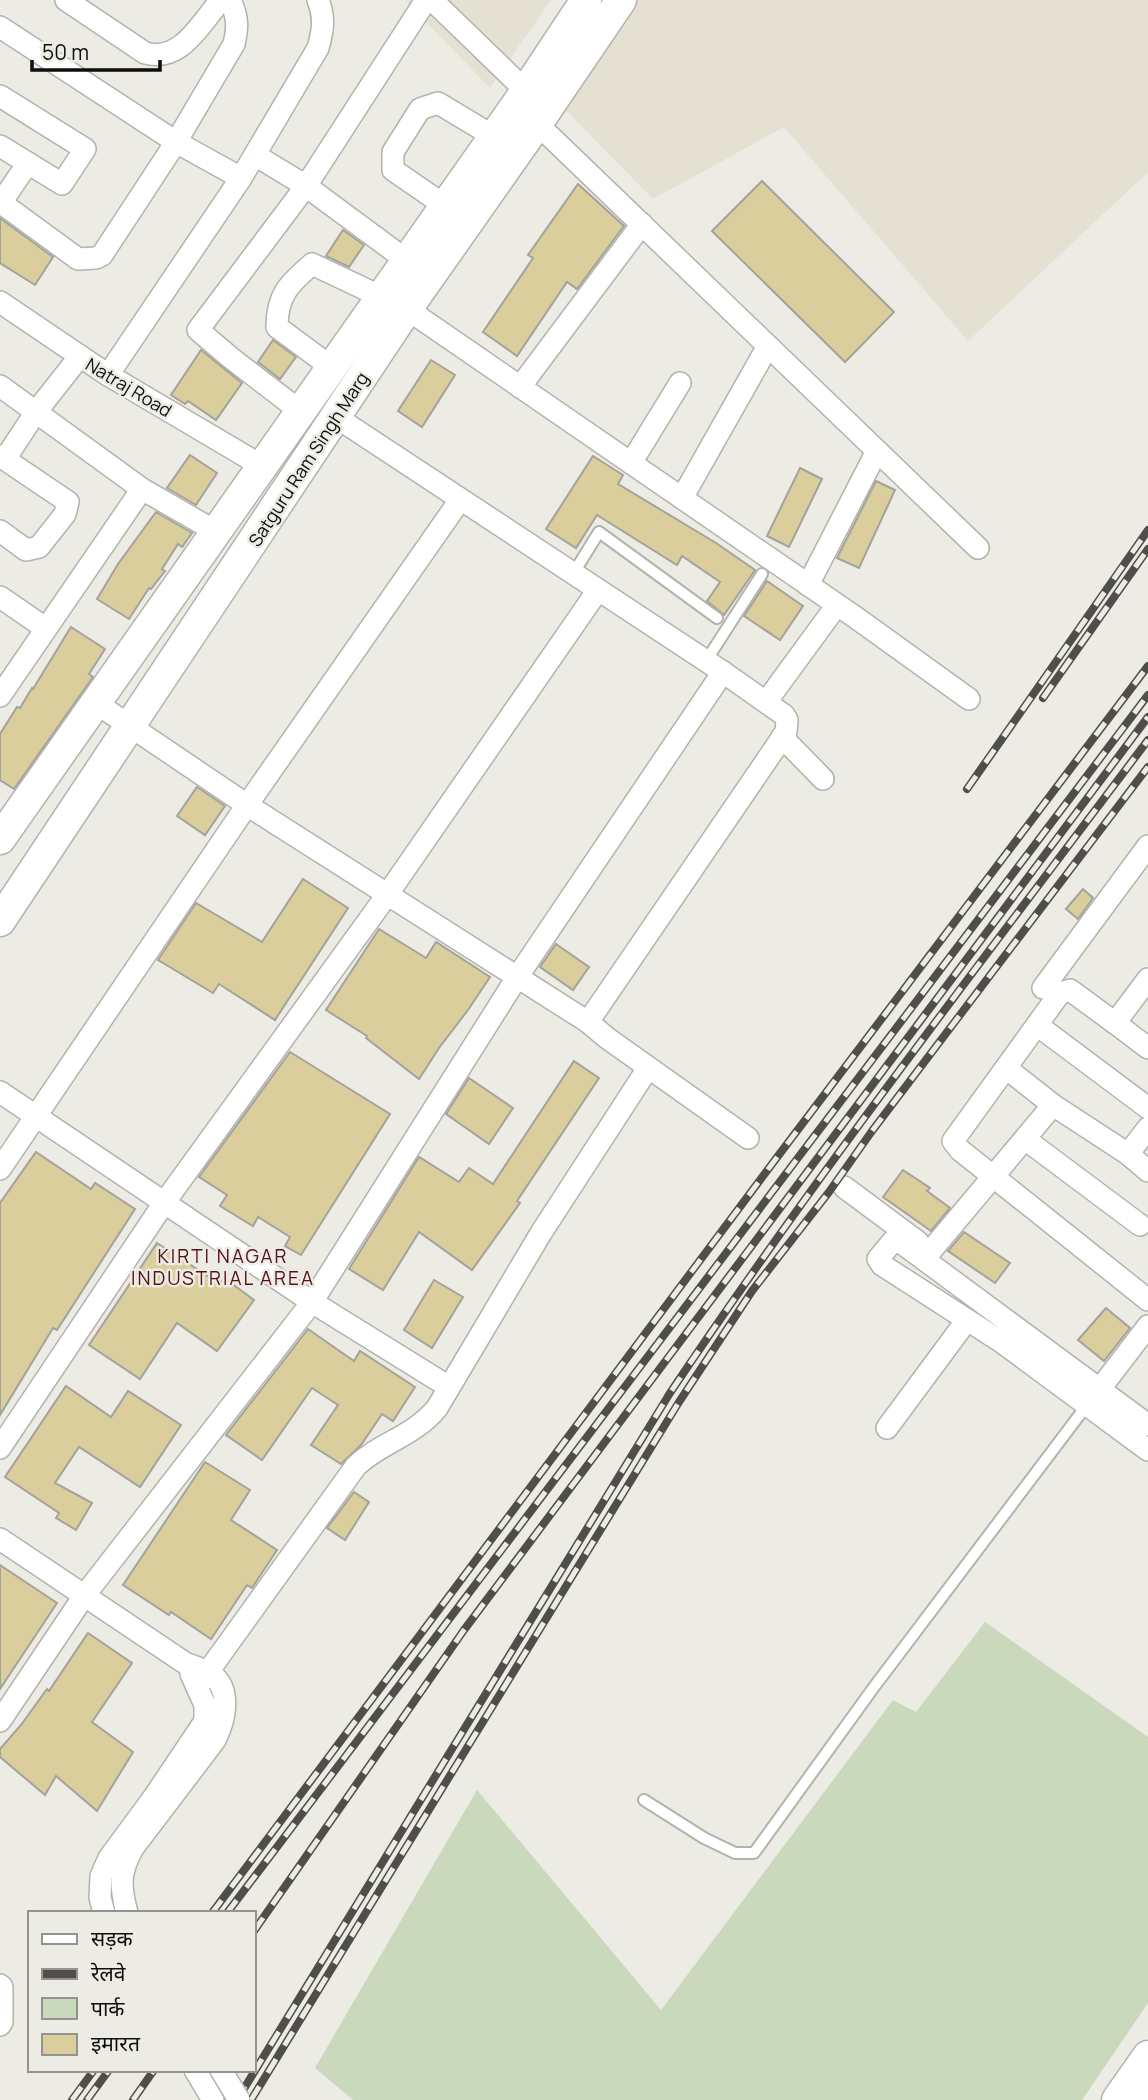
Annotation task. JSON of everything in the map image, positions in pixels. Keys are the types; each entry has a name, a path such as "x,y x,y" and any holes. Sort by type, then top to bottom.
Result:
{"main road":[{"name":"Satguru Ram Singh Marg","path":"0,921 336,417 394,302 526,106 586,0"},
{"name":"Satguru Ram Singh Marg","path":"0,839 331,367 394,302 406,260 494,136 526,106 621,0"},
{"path":"1117,2100 1148,2056"},
{"path":"1144,2100 1148,2094"}],"street":[{"path":"66,0 145,53 158,57 179,49 221,0"},
{"path":"28,163 0,203 78,259 102,255 176,142 234,44 238,27 237,13 230,0"},
{"path":"108,375 241,178 318,48 324,29 323,10 318,0"},
{"path":"300,411 198,330 306,186 429,0 526,106 642,224 978,548"},
{"path":"0,27 176,142 241,178"},
{"path":"0,96 85,149 62,184 0,146"},
{"path":"444,205 393,170 393,152 420,109 438,103 494,136"},
{"path":"255,155 306,186 406,260"},
{"path":"520,387 642,224"},
{"path":"331,367 277,327 277,309 288,285 312,264 394,302 837,605 968,699"},
{"name":"Natraj Road","path":"0,302 108,375 262,466"},
{"path":"682,498 768,346"},
{"path":"0,531 26,550 38,547 65,514 68,502 3,458 80,356"},
{"path":"631,463 680,383"},
{"path":"0,386 142,489 215,531"},
{"path":"336,417 715,666 784,715 787,720 786,732 588,1022"},
{"path":"808,586 877,451"},
{"path":"0,696 142,489"},
{"path":"0,1168 247,805 460,500"},
{"path":"0,1448 164,1203 387,895 598,590"},
{"path":"0,597 45,628"},
{"path":"766,702 837,605"},
{"path":"0,1721 84,1596 312,1302 715,666"},
{"path":"96,703 247,805 516,979 588,1022 748,1138"},
{"path":"782,737 823,779"},
{"path":"1043,988 1148,846"},
{"path":"1115,1023 1147,983"},
{"path":"1148,1048 1081,996 1064,990 953,1141 960,1150 1148,1300"},
{"path":"1037,1025 1148,1108"},
{"path":"104,1911 100,1897 101,1876 109,1858 205,1721 202,1679 356,1466 368,1456 419,1427 437,1408 541,1233 648,1068"},
{"path":"1006,1068 1053,1105 1128,1154 1148,1171"},
{"path":"0,1092 312,1302 449,1387"},
{"path":"928,1255 1053,1105"},
{"path":"1128,1154 1148,1128"},
{"path":"1026,1139 1140,1225"},
{"path":"844,1187 1094,1397 1148,1450"},
{"path":"928,1255 895,1240 878,1259 882,1265 967,1320 1094,1397 1148,1425"},
{"path":"887,1428 967,1320"},
{"path":"1094,1397 1148,1326"},
{"path":"0,1539 185,1664 202,1679 218,1681 224,1694 226,1706 223,1724 215,1740 134,1848 123,1867 122,1892 127,1911"},
{"path":"0,1985 0,2025"},
{"path":"196,2072 213,2100"},
{"path":"222,2072 239,2100"}],"lane":[{"path":"573,574 599,532 717,618"},
{"path":"715,666 762,574"},
{"path":"644,1800 704,1838 735,1853 754,1853 882,1676 1094,1397"}],"shaded area":[{"path":"405,0 551,0 490,88"},
{"path":"621,0 1148,0 1148,172 968,341 784,127 653,199 553,97"}],"green space":[{"path":"985,1622 1148,1737 1148,2003 1082,2100 353,2100 315,2068 477,1790 661,2010 893,1700 916,1712"}],"building":[{"path":"762,181 894,312 845,362 712,231"},
{"path":"578,184 624,226 577,289 567,282 517,356 483,332 533,258 528,255"},
{"path":"0,218 53,257 35,285 0,263"},
{"path":"343,230 364,245 349,267 326,256"},
{"path":"273,340 296,357 280,379 258,362"},
{"path":"201,350 242,383 216,420 188,401 185,404 171,395"},
{"path":"431,360 455,375 422,427 398,411"},
{"path":"190,455 217,473 196,505 167,488"},
{"path":"593,456 623,475 618,484 716,543 755,570 724,615 707,601 720,582 682,556 677,565 597,515 576,548 546,529"},
{"path":"800,468 822,479 789,547 767,536"},
{"path":"876,481 895,490 859,568 837,558"},
{"path":"156,512 192,533 182,547 178,544 162,569 165,571 151,589 149,588 129,619 97,599 118,564"},
{"path":"767,581 803,606 780,640 744,616"},
{"path":"71,627 105,649 89,674 93,677 14,789 0,780 0,734 17,707 20,708 33,689"},
{"path":"197,787 225,806 205,835 177,816"},
{"path":"303,879 348,908 275,1020 219,984 213,993 158,960 196,903 262,942"},
{"path":"1083,889 1093,898 1078,919 1066,909"},
{"path":"379,929 426,958 436,942 490,977 419,1079 366,1038 367,1036 326,1010"},
{"path":"556,944 589,967 573,990 540,967"},
{"path":"290,1052 390,1114 301,1255 285,1246 290,1237 258,1217 253,1226 220,1206 227,1195 199,1177"},
{"path":"574,1061 599,1078 517,1201 520,1203 472,1270 419,1232 383,1290 349,1269 419,1157 459,1182 469,1168 493,1184"},
{"path":"469,1078 513,1108 489,1144 446,1114"},
{"path":"36,1152 91,1189 95,1183 135,1209 57,1330 53,1328 0,1415 0,1203"},
{"path":"903,1170 930,1188 927,1191 950,1208 931,1231 883,1197"},
{"path":"964,1232 1010,1263 995,1283 948,1251"},
{"path":"157,1243 220,1284 224,1278 254,1300 217,1351 177,1323 140,1379 89,1345"},
{"path":"434,1280 463,1297 432,1348 404,1330"},
{"path":"1106,1308 1130,1328 1104,1361 1078,1340"},
{"path":"308,1329 354,1361 360,1351 415,1387 393,1421 382,1414 361,1445 341,1464 311,1445 338,1405 312,1388 262,1460 226,1435"},
{"path":"66,1386 111,1417 128,1391 181,1425 140,1487 79,1447 55,1483 92,1503 76,1530 56,1518 59,1513 5,1477"},
{"path":"205,1462 250,1490 231,1520 277,1550 252,1588 247,1585 211,1639 123,1585"},
{"path":"354,1492 369,1502 345,1540 327,1528"},
{"path":"0,1565 57,1603 0,1689"},
{"path":"88,1633 132,1663 92,1722 133,1752 97,1811 56,1776 45,1795 0,1757 0,1749 47,1689 49,1691"}],"railway":[{"path":"967,789 1148,530"},
{"path":"1043,698 1148,549"},
{"path":"213,1911 1148,666"},
{"path":"229,1911 1148,695"},
{"path":"256,1928 464,1630 1148,717"},
{"path":"256,2069 670,1393 844,1145 1148,740"},
{"path":"251,2100 679,1402 752,1291 1148,767"},
{"path":"72,2100 93,2072"},
{"path":"87,2100 108,2072"},
{"path":"133,2100 153,2072"},
{"path":"237,2100 254,2072"}],"district":[{"name":"KIRTI NAGAR INDUSTRIAL AREA","path":"223,1267"}]}
